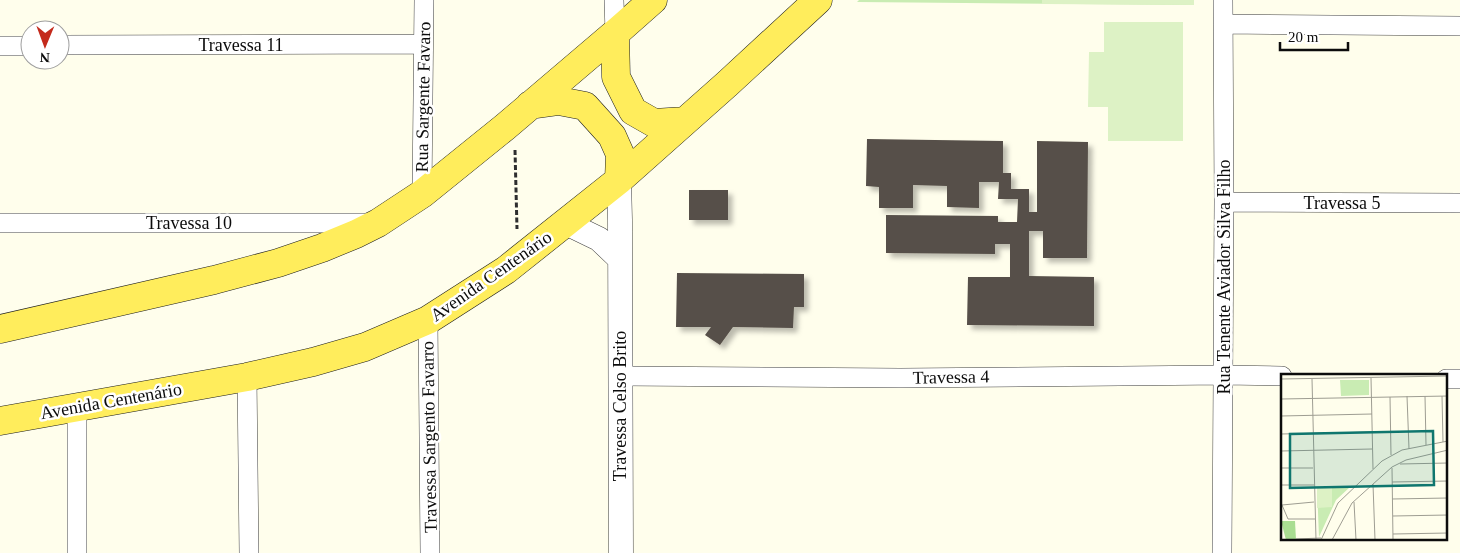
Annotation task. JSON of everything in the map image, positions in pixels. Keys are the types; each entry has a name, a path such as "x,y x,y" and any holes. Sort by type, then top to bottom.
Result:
{"main road":[{"path":"0,328 214,280 278,263 322,248 378,223 422,194 505,127 653,0"},
{"name":"Avenida Centenário","path":"0,422 248,377 313,362 365,347 428,320 518,261 619,180 728,84 818,0"},
{"path":"614,34 616,76 633,111 654,123 685,121"},
{"path":"530,105 559,101 585,106 612,136 620,154 619,180"}],"street":[{"name":"Rua Sargente Favaro","path":"422,194 422,44 424,0"},
{"path":"614,0 614,34"},
{"name":"Rua Tenente Aviador Silva Filho","path":"1222,553 1224,375 1223,0"},
{"path":"1223,24 1460,26"},
{"name":"Travessa 11","path":"70,45 422,44"},
{"path":"0,46 20,46"},
{"name":"Travessa Celso Brito","path":"619,180 621,553"},
{"name":"Travessa 5","path":"1224,202 1460,203"},
{"name":"Travessa 10","path":"0,223 378,223"},
{"path":"566,223 598,239 620,259"},
{"name":"Travessa Sargento Favarro","path":"428,320 430,553"},
{"name":"Travessa 4","path":"620,376 901,378 1281,376"},
{"path":"248,377 249,553"},
{"path":"77,407 77,553"}],"path":[{"path":"505,127 514,148 518,261"}],"green space":[{"path":"859,0 1194,0 1194,5 857,2"},
{"path":"1042,0 1194,0 1194,5 1042,4"},
{"path":"1104,22 1183,22 1183,141 1108,141 1108,107 1088,107 1089,52 1104,52"}],"building":[{"path":"867,139 1003,141 1003,173 1011,173 1011,189 1029,189 1029,212 1037,212 1037,141 1088,142 1087,258 1043,258 1043,231 1029,231 1029,276 1094,277 1094,326 967,325 968,277 1010,277 1010,244 995,244 995,254 886,253 886,215 998,216 998,222 1017,222 1018,199 998,199 999,182 979,182 979,208 947,207 947,186 913,185 913,208 879,208 879,187 866,186"},
{"path":"689,190 728,190 728,220 689,220"},
{"path":"677,273 804,274 804,307 794,307 793,328 733,327 720,345 705,335 711,327 676,327"}]}
